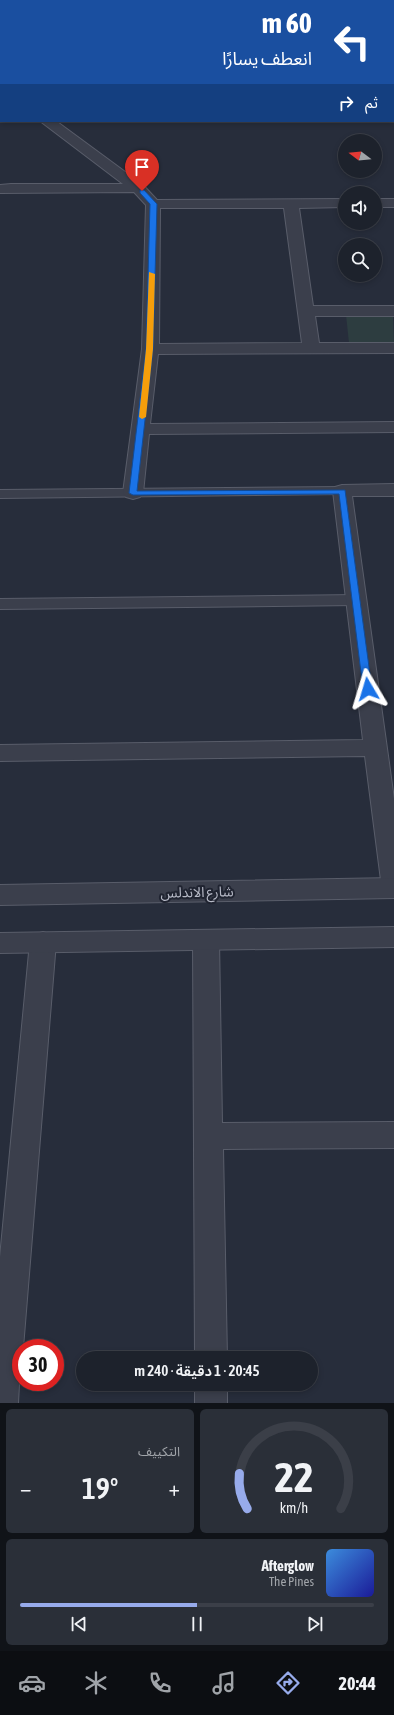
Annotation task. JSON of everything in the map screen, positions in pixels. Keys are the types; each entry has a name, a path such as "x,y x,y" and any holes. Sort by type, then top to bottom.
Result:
{"street":[{"path":"48,122 138,188 154,204 338,203"},
{"path":"0,189 138,188"},
{"path":"382,203 394,202"},
{"path":"291,203 311,348"},
{"path":"133,493 150,349 154,204"},
{"path":"306,311 394,311"},
{"path":"150,349 394,348"},
{"path":"141,429 394,427"},
{"path":"394,490 342,491 394,888"},
{"path":"0,753 375,748"},
{"name":"شارع الاندلس","path":"0,895 394,888"},
{"path":"0,943 394,937"},
{"path":"206,940 211,1351"},
{"path":"2,1403 43,942"},
{"path":"208,1136 394,1134"},
{"path":"211,1391 211,1403"}],"lane":[{"path":"0,494 342,491"},
{"path":"0,604 357,600"}],"shaded area":[{"path":"346,315 393,315 394,343 349,343"}],"slow traffic":[{"path":"142,417 150,349 152,274"}],"route":[{"path":"142,191 154,204 150,349 133,493 342,491 368,689"}]}
